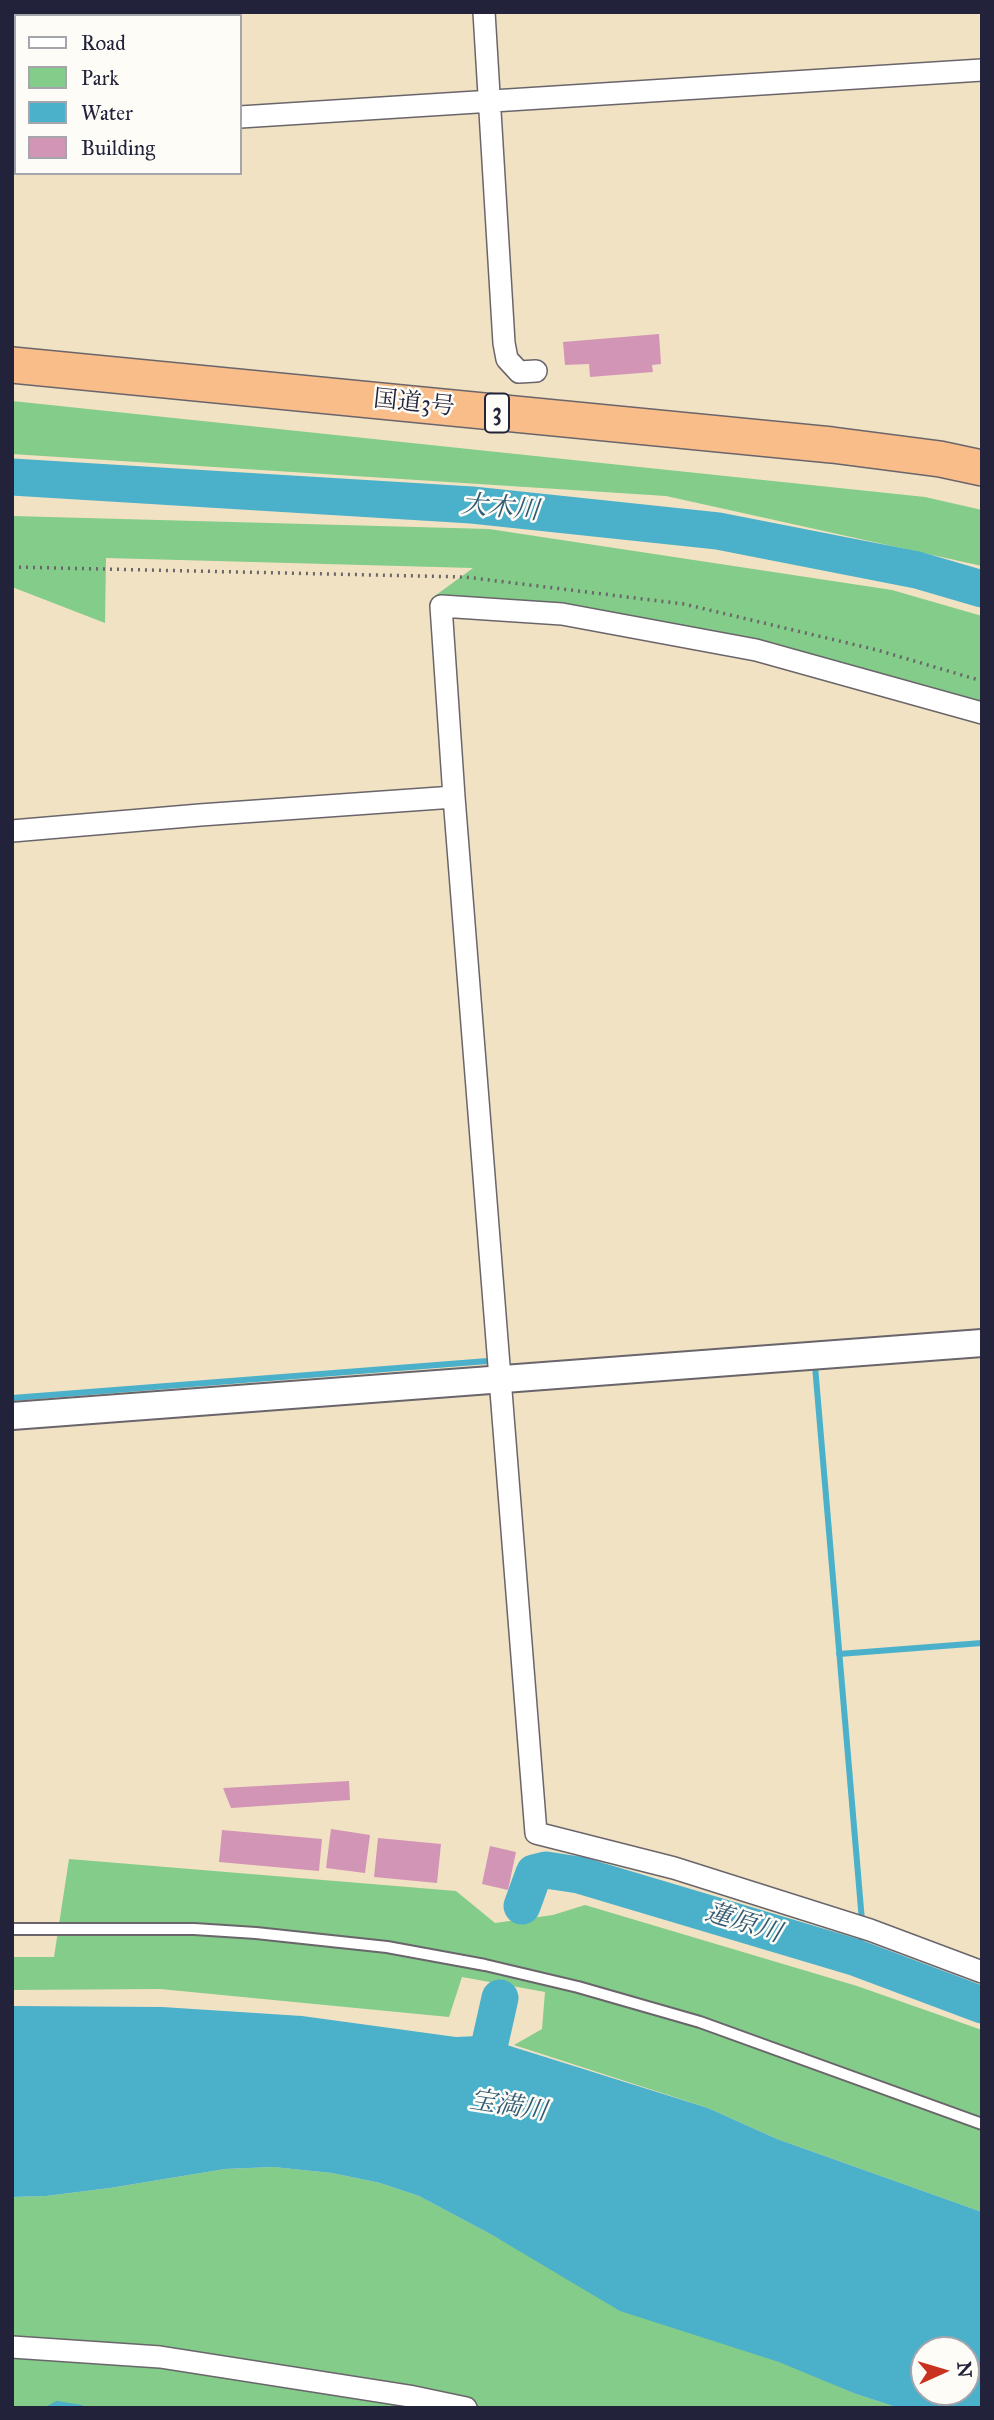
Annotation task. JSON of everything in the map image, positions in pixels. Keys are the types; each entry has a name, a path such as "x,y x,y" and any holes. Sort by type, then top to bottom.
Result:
{"highway":[{"name":"国道3号","path":"12,365 832,445 940,459 982,468"}],"street":[{"path":"484,12 504,343 507,359 519,372 536,371"},
{"path":"242,117 982,70"},
{"path":"982,712 756,650 562,614 441,606 536,1833 687,1872 870,1930 982,1972"},
{"path":"12,831 200,814 454,797"},
{"path":"12,1416 982,1343"},
{"path":"12,2347 160,2357 409,2396 466,2408"}],"lane":[{"path":"12,1928 194,1929 256,1933 387,1947 485,1965 578,1987 700,2022 982,2124"}],"green space":[{"path":"12,401 925,497 982,510 982,566 666,496 12,454"},
{"path":"12,516 489,529 892,590 982,616 982,706 570,609 432,598 473,568 106,558 105,623 12,587"},
{"path":"69,1859 456,1891 495,1923 553,1915 585,1905 857,1986 982,2030 982,2212 777,2139 708,2108 514,2045 542,2029 545,1992 462,1977 449,2017 160,1989 12,1990 12,1957 54,1957"},
{"path":"273,2167 332,2173 380,2183 419,2196 494,2236 856,2394 899,2408 12,2408 12,2197 46,2196 110,2188 225,2169"}],"water":[{"name":"宝満川","path":"12,2006 162,2007 302,2016 456,2037 478,2036 708,2108 777,2139 982,2212 982,2408 899,2408 856,2394 779,2362 620,2311 494,2236 419,2196 380,2183 332,2173 273,2167 225,2169 46,2196 12,2197"}],"building":[{"path":"659,334 661,364 652,365 653,372 590,377 589,364 565,365 563,342"},
{"path":"349,1781 350,1800 231,1808 223,1788"},
{"path":"331,1829 370,1835 365,1873 326,1868"},
{"path":"222,1830 322,1839 319,1871 219,1862"},
{"path":"378,1838 441,1844 437,1883 374,1877"},
{"path":"490,1846 516,1852 508,1890 482,1884"}],"waterway":[{"name":"大木川","path":"12,477 472,505 718,531 917,570 982,589"},
{"path":"12,1398 488,1361"},
{"path":"815,1366 862,1921"},
{"path":"839,1654 982,1643"},
{"path":"523,1870 534,1873"},
{"name":"蓮原川","path":"522,1906 534,1873 546,1870 579,1875 854,1957 982,2005"},
{"path":"854,1957 860,1941"},
{"name":"蓮原川","path":"480,2087 500,1998"},
{"path":"50,2408 57,2404 81,2408"}]}
